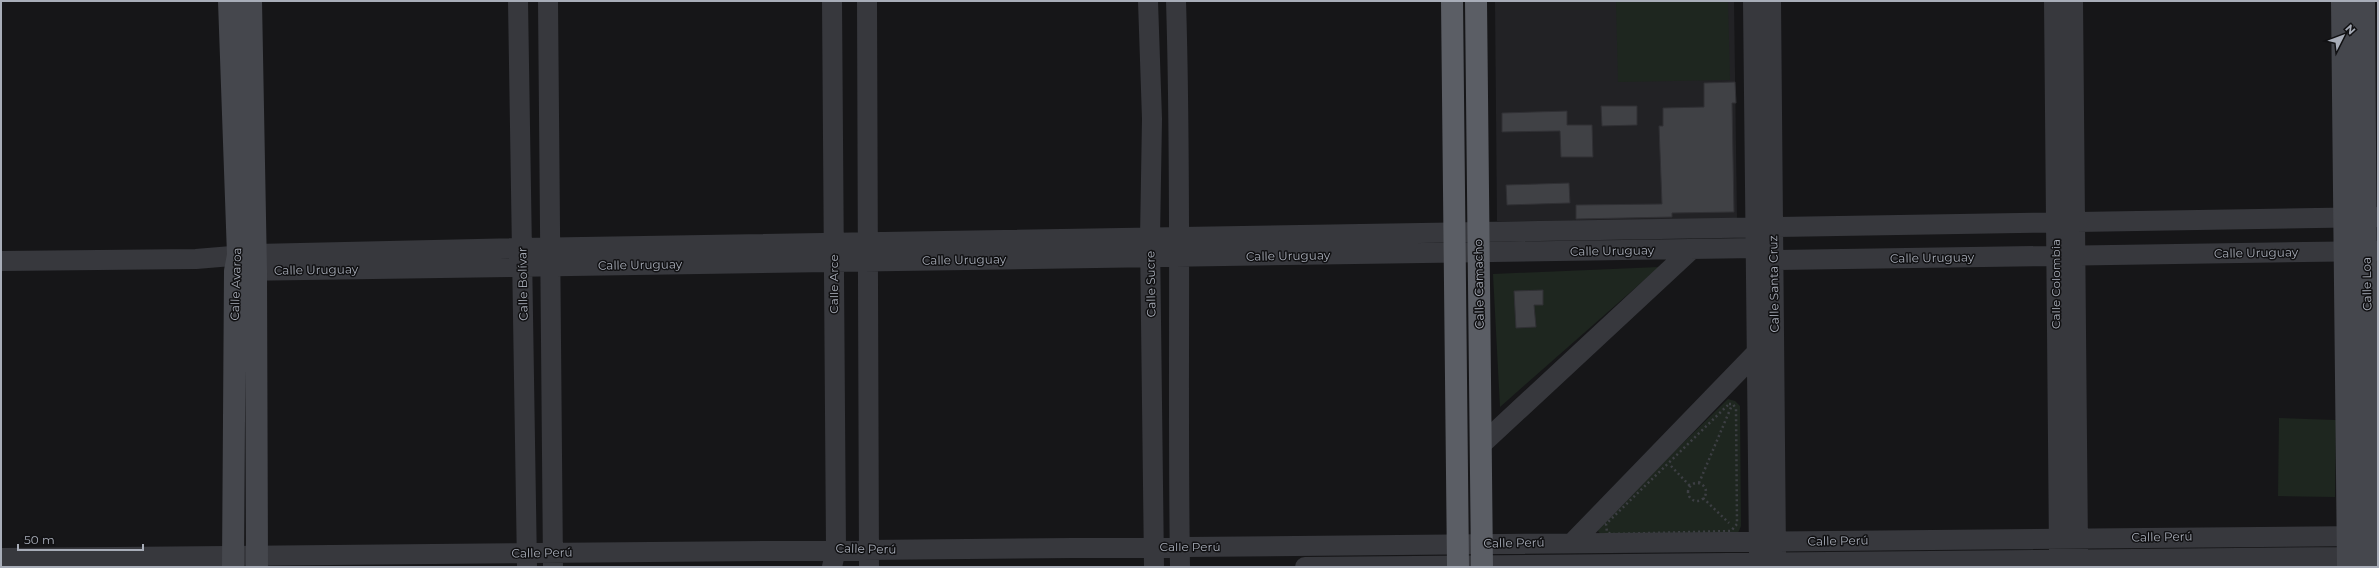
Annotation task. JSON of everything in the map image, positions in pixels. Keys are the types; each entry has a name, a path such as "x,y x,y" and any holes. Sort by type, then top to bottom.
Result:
{"highway":[{"name":"Calle Camacho","path":"1452,1 1458,566"},
{"name":"Calle Camacho","path":"1476,1 1482,559"}],"main road":[{"name":"Calle Avaroa","path":"229,1 246,263 258,562"},
{"name":"Calle Avaroa","path":"233,562 246,263 251,1"},
{"name":"Calle Loa","path":"2342,1 2345,252 2363,550"},
{"name":"Calle Loa","path":"2363,550 2372,251 2364,1"}],"street":[{"name":"Calle Bolívar","path":"518,1 526,560"},
{"path":"548,1 553,560"},
{"name":"Calle Arce","path":"832,1 834,558"},
{"path":"867,1 869,559"},
{"name":"Calle Sucre","path":"1148,1 1152,119 1150,248 1154,567"},
{"path":"1176,1 1180,125 1177,248 1180,567"},
{"name":"Calle Santa Cruz","path":"1753,1 1764,228 1774,260 1767,541"},
{"name":"Calle Santa Cruz","path":"1768,565 1757,352 1756,248 1764,228 1771,1"},
{"name":"Calle Colombia","path":"2054,1 2066,256 2068,563"},
{"name":"Calle Colombia","path":"2065,224 2073,1"},
{"name":"Calle Uruguay","path":"1479,243 1764,228 2065,224 2372,217"},
{"name":"Calle Uruguay","path":"1,261 196,259 246,263 1454,243 1691,250 1756,248"},
{"path":"1756,248 1774,260"},
{"path":"1481,445 1691,250"},
{"name":"Calle Uruguay","path":"1774,260 2372,251"},
{"path":"1573,542 1757,352"},
{"name":"Calle Perú","path":"1304,567 1458,566 1482,559 1573,542 2068,538 2363,550"},
{"name":"Calle Perú","path":"1,558 233,562 869,559 1154,547 1457,544 1482,559 1768,565 2068,563 2363,550"}],"path":[{"path":"1733,404 1724,406 1606,524 1606,532 1619,534 1730,531 1735,529"},
{"path":"1699,483 1706,490 1703,498 1695,502 1690,499 1687,492 1690,486 1699,483 1733,404"},
{"path":"1733,404 1736,408 1737,524 1735,529"},
{"path":"1667,463 1690,486"},
{"path":"1703,498 1735,529"}],"shaded area":[{"path":"1495,1 1734,1 1737,220 1497,221"},
{"path":"1616,1 1728,1 1730,80 1618,82"},
{"path":"1659,267 1500,407 1493,274"},
{"path":"1728,399 1735,401 1740,406 1741,526 1738,533 1601,535 1598,531 1599,525"},
{"path":"2279,418 2336,420 2335,497 2278,496"}],"building":[{"path":"1735,82 1736,103 1732,103 1734,212 1672,213 1672,217 1576,219 1576,205 1662,204 1659,126 1663,126 1663,108 1704,107 1704,83"},
{"path":"1601,106 1637,106 1637,125 1602,126"},
{"path":"1567,111 1567,125 1592,125 1593,157 1561,157 1560,131 1502,132 1502,113"},
{"path":"1569,183 1570,203 1507,205 1506,185"},
{"path":"1543,290 1543,305 1534,305 1536,327 1516,328 1514,291"}]}
